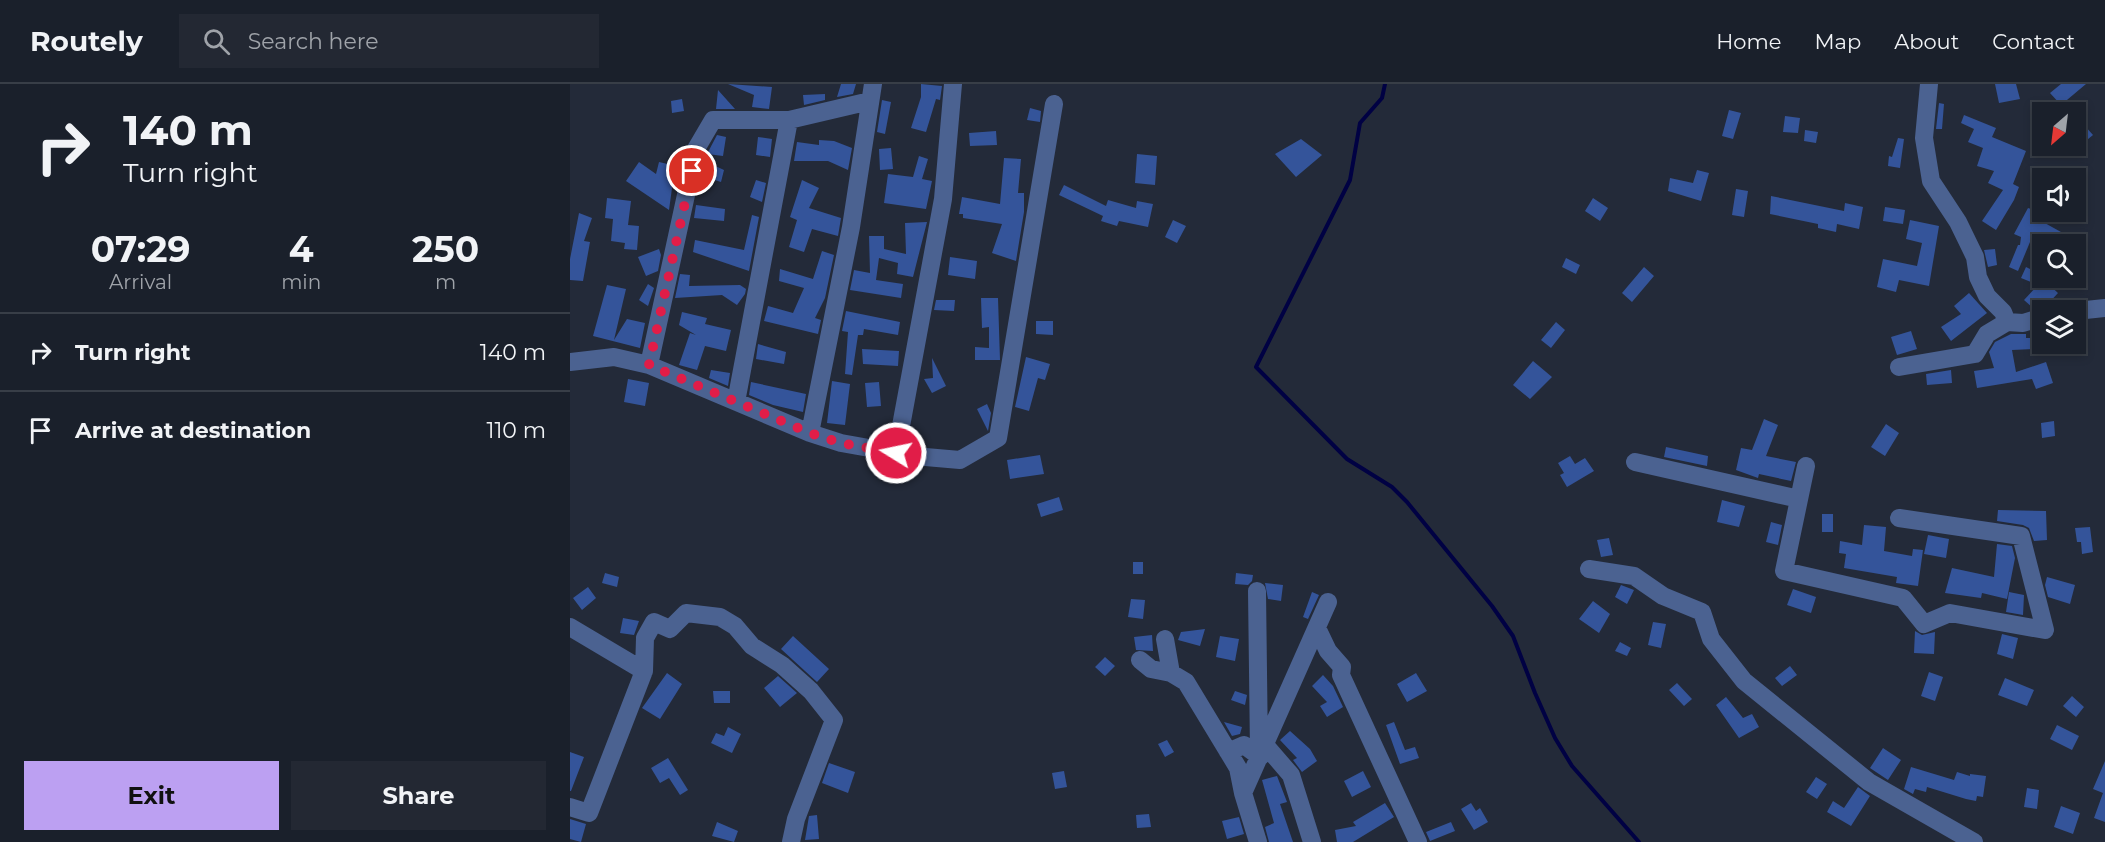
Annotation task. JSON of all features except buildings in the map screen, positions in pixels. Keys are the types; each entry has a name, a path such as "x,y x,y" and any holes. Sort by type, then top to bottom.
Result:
{"street":[{"path":"896,453 943,199 953,84"},
{"path":"1929,84 1924,138 1930,181 1958,222 1975,257 1978,277 1987,296 2003,312 2007,322"},
{"path":"649,365 696,149 713,120 789,120 872,93 852,226 810,433"},
{"path":"570,362 614,357 649,365 810,433 841,443 896,453 960,460 998,438 1054,104"},
{"path":"736,402 789,120"},
{"path":"2086,310 2105,308"},
{"path":"1899,367 1975,354 1987,334 2007,322 2022,323 2032,320"},
{"path":"1635,462 1799,499"},
{"path":"1806,466 1784,572 1903,598 1924,624 1950,613 2045,630 2021,536 1899,518"},
{"path":"1589,569 1634,576 1664,596 1702,612 1711,639 1744,681 1869,782 1974,842"},
{"path":"1257,591 1262,751"},
{"path":"1243,793 1328,602"},
{"path":"570,807 590,813 644,670 645,638 654,622 670,629 686,613 720,617 735,626 752,646 782,665 811,691 834,720 796,819 791,842"},
{"path":"570,627 644,670"},
{"path":"1317,628 1328,651 1342,667 1341,675 1418,842"},
{"path":"1165,639 1171,673"},
{"path":"1140,660 1151,669 1171,673 1186,681 1238,768 1258,842"},
{"path":"1228,752 1244,745 1262,751 1291,775 1312,842"}],"waterway":[{"path":"1385,84 1382,98 1360,123 1350,180 1256,367 1347,459 1392,487 1407,502 1492,606 1513,636 1555,738 1572,766 1639,842"}],"route":[{"path":"692,171 649,365 810,433 841,443 896,453"}]}
